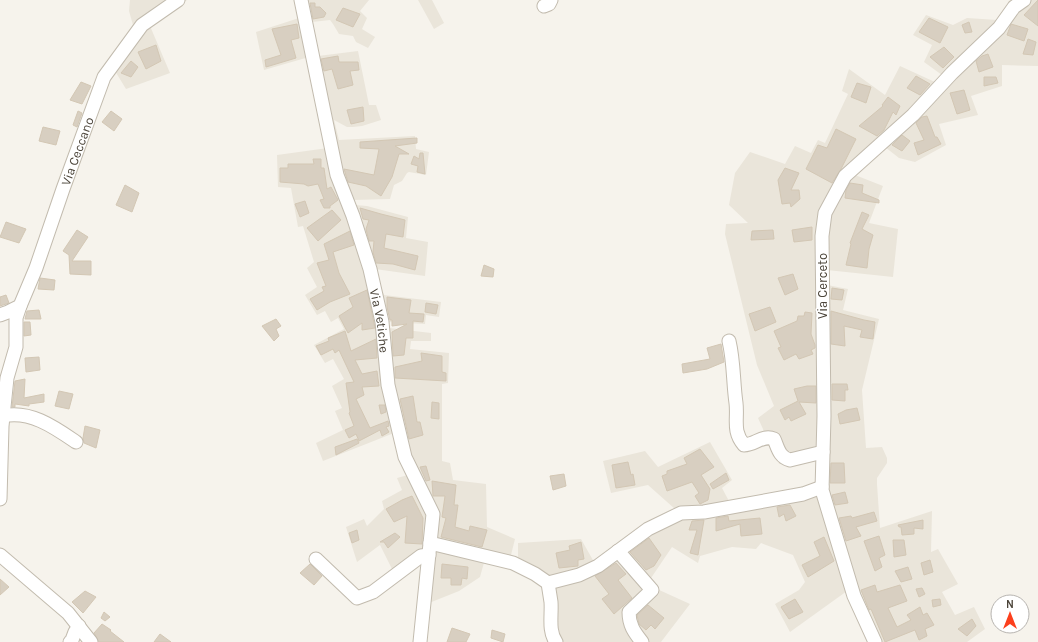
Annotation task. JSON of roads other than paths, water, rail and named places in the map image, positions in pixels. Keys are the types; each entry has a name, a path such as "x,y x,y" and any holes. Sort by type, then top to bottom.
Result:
{"street":[{"name":"Via Ceccano","path":"0,500 3,416 7,378 16,347 16,318 20,306 36,268 64,184 104,77 142,25 178,0"},
{"name":"Via Vetiche","path":"301,0 337,175 353,216 370,269 382,322 388,386 405,457 433,514 420,642"},
{"name":"Via Cerceto","path":"869,639 854,596 822,487 824,401 822,338 822,236 825,213 845,176 913,115 952,73 999,28 1014,7 1024,0"},
{"path":"0,315 20,306"},
{"path":"729,341 734,371 733,386 736,410 736,428 741,442 744,445 749,445 764,437 770,437 774,439 781,456 790,460 823,452"},
{"path":"3,416 11,414 30,417 48,424 76,442"},
{"path":"316,559 357,598 373,592 429,549 513,563 548,583 579,575 598,566 648,530 681,513 704,512 803,494 822,487"},
{"path":"618,552 652,590 629,612 629,621 632,629 642,642"},
{"path":"0,555 68,613 91,642"},
{"path":"548,583 551,602 551,632 556,642"},
{"path":"70,642 79,626"}]}
